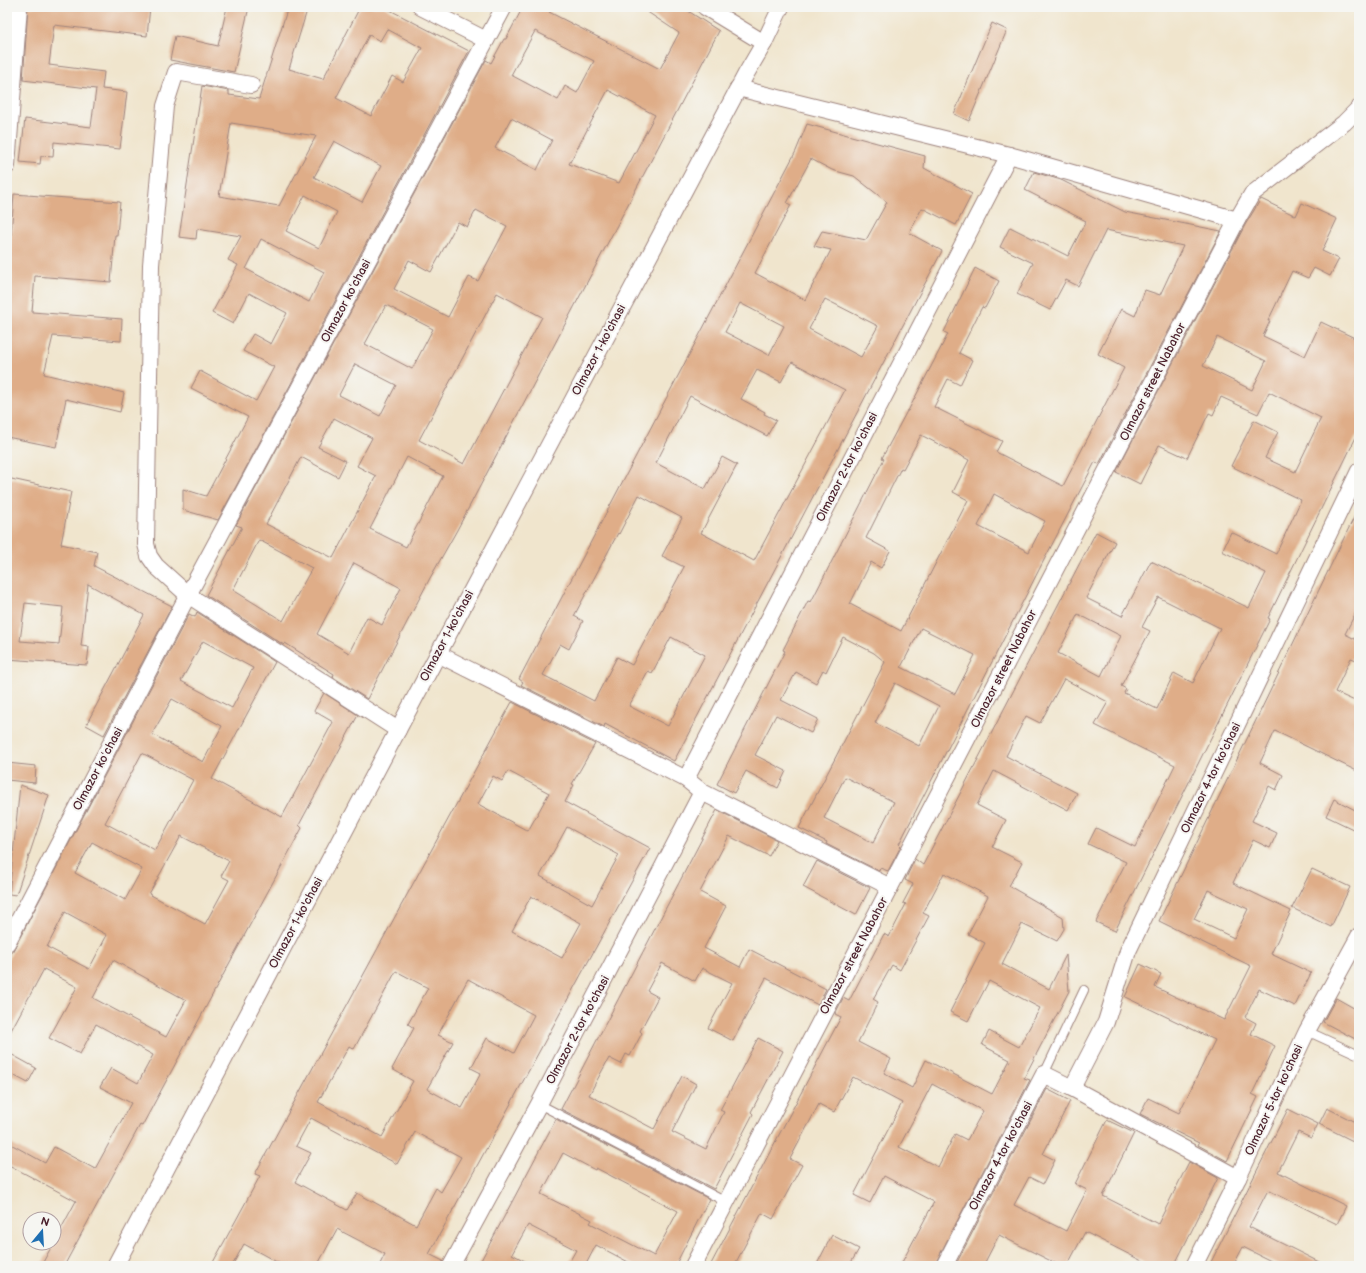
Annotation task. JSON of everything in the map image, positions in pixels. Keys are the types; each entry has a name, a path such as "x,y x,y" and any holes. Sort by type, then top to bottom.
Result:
{"street":[{"path":"7,166 18,7"},
{"path":"421,7 486,40"},
{"name":"Olmazor koʻchasi","path":"7,943 188,595 504,7"},
{"path":"706,7 764,43"},
{"name":"Olmazor 1-ko'chasi","path":"115,1266 738,88 764,43 780,7"},
{"path":"251,85 176,72 164,106 151,265 146,544 149,556 156,566 188,595 398,730"},
{"path":"738,88 1009,154 1237,220"},
{"name":"Olmazor street Nabahor","path":"693,1266 1237,220 1252,194 1344,123 1359,108"},
{"name":"Olmazor 2-tor ko'chasi","path":"686,779 1009,154"},
{"name":"Olmazor 4-tor ko'chasi","path":"1072,1088 1106,1022 1128,951 1359,471"},
{"path":"438,654 686,779 702,792 890,887"},
{"name":"Olmazor 2-tor ko'chasi","path":"451,1266 539,1104 702,792"},
{"name":"Olmazor 5-tor ko'chasi","path":"1194,1266 1238,1178 1307,1031 1359,936"},
{"path":"1044,1074 1238,1178"},
{"name":"Olmazor 4-tor ko'chasi","path":"944,1266 1044,1074"}],"lane":[{"path":"1044,1074 1084,990"},
{"path":"1307,1031 1359,1055"},
{"path":"539,1104 726,1202"}],"building":[{"path":"28,7 89,7 126,11 126,7 150,7 147,36 54,25 49,65 104,72 102,89 127,92 120,149 54,142 53,157 41,156 40,164 20,162 25,119 91,127 96,89 23,80"},
{"path":"227,7 249,7 234,72 170,60 175,36 218,46"},
{"path":"288,7 308,7 289,69 323,79 360,7 384,7 469,51 218,520 183,510 183,489 206,496 248,417 191,388 200,371 256,401 274,367 243,351 253,334 271,344 287,313 249,293 233,324 212,313 238,265 228,260 241,236 197,229 196,239 179,237 202,86 229,91 229,95 259,99","holes":["387,29 422,48 403,82 392,76 371,116 336,98 369,35 380,41","231,123 316,136 279,206 219,196","334,141 381,166 362,202 314,177","305,195 337,212 319,248 286,231","261,239 324,272 309,302 246,269"]},
{"path":"523,7 552,7 549,12 660,69 679,33 640,7 682,7 719,31 367,699 333,677 334,674 285,643 284,645 206,595 242,527 236,525 486,60 491,63 504,39 506,39","holes":["535,31 594,61 577,93 565,86 558,100 511,75","608,90 655,115 619,183 569,164","511,118 552,140 537,170 495,148","476,210 507,226 478,281 469,277 448,317 394,289 409,260 431,272 458,222 467,227","497,293 542,317 464,464 419,440","386,305 433,329 412,369 365,344","355,364 396,385 380,416 339,395","334,418 372,438 357,466 376,476 333,558 266,524 301,457 338,477 346,461 318,447","407,457 443,476 406,547 370,529","259,540 312,568 283,621 233,590","354,563 401,588 382,625 367,617 349,653 317,634"]},
{"path":"992,23 1007,30 969,121 954,114"},
{"path":"807,124 925,156 924,168 972,194 956,225 922,208 909,233 942,251 674,761 605,724 604,727 521,685 523,682 519,679 796,151","holes":["811,159 832,170 854,176 887,202 866,240 822,231 814,246 831,250 805,300 755,273 791,205 787,203","825,299 878,326 861,357 809,329","740,303 784,326 769,355 725,332","792,362 845,390 754,561 701,533 737,465 722,457 705,489 656,463 690,396 767,436 776,420 764,414 765,412 741,399 757,370 781,382","639,495 682,518 662,556 684,567 632,665 617,657 594,701 543,675 560,644 569,649 583,621 574,616 618,533 619,534","671,637 705,655 668,726 629,706 648,671 652,673"]},
{"path":"1034,172 1061,180 1125,212 1221,231 1099,464 1095,462 1044,560 899,844 901,846 888,871 880,868 879,871 826,844 827,842 799,828 885,662 874,653 843,637 826,672 823,670 816,683 796,672 781,700 818,719 811,733 776,715 755,755 786,771 778,788 746,771 734,793 717,784 785,651 783,650 808,601 811,602 884,459 882,458 948,334 944,332 975,268 999,281 985,308 982,307 959,353 972,360 960,385 948,379 934,407 1002,441 996,452 1063,486 1124,368 1098,354 1121,309 1135,316 1145,290 1160,295 1183,246 1106,230 1078,286 1066,280 1050,310 1017,294 1033,263 1000,247 1010,227 1068,256 1086,221 1025,190","holes":["921,435 969,460 953,492 968,500 901,631 850,604 871,562 881,568 890,551 866,538 901,468 903,469","994,494 1045,521 1029,552 978,526","921,628 975,655 955,694 901,667","895,683 939,706 919,746 875,723","845,777 894,802 873,843 824,818"]},
{"path":"14,194 120,202 117,235 115,235 111,282 35,276 32,312 122,319 121,341 53,336 44,374 124,393 120,412 66,399 56,447 7,437 7,291"},
{"path":"1261,199 1296,216 1302,203 1337,219 1322,251 1339,259 1330,276 1314,268 1308,278 1292,271 1268,321 1270,321 1263,336 1305,356 1321,322 1359,340 1359,431 1268,618 1270,619 1115,931 1096,922 1126,862 1088,844 1096,828 1135,847 1175,765 1095,725 1108,702 1064,679 1040,723 1026,716 1006,756 1077,793 1068,810 994,771 977,805 1006,820 992,847 1022,862 1009,886 1063,917 1064,929 1057,941 1022,924 1002,964 1049,989 1066,955 1069,991 1024,1078 1030,1080 935,1266 900,1266 934,1202 884,1176 870,1203 854,1195 902,1103 853,1077 834,1112 819,1104 790,1159 802,1165 773,1219 762,1213 734,1266 710,1266 841,1017 835,1014 843,998 849,1001 884,934 889,937 906,904 903,903 913,884 905,880 915,859 923,865 1096,532 1115,542 1086,598 1122,616 1151,561 1249,608 1266,573 1222,551 1231,532 1276,554 1301,500 1231,466 1254,420 1278,432 1265,458 1295,472 1321,418 1269,392 1258,414 1221,397 1213,415 1209,413 1187,458 1159,445 1140,484 1116,472 1245,225","holes":["1217,337 1266,361 1252,390 1203,366","1158,597 1220,628 1193,683 1174,673 1157,709 1124,693 1126,689 1121,686 1150,631 1142,627","1078,614 1121,636 1101,676 1058,653","944,873 988,896 968,934 985,943 950,1012 968,1021 989,981 1040,1008 1019,1047 989,1031 982,1045 1010,1060 992,1094 926,1060 912,1088 884,1073 891,1059 858,1042 878,1002 873,999 892,965 900,970 929,916 923,913","932,1084 983,1111 967,1140 955,1134 938,1167 899,1147"]},
{"path":"7,478 71,492 61,544 97,552 94,566 172,606 104,735 86,725 144,615 88,584 81,646 89,647 87,665 7,659","holes":["25,603 63,607 59,644 20,641"]},
{"path":"1359,507 1359,606 1345,634 1359,641 1359,661 1351,658 1335,692 1359,703 1359,772 1275,731 1260,763 1283,775 1276,790 1269,786 1252,821 1277,833 1270,848 1253,840 1233,883 1291,911 1271,954 1311,973 1295,1006 1259,989 1245,1017 1256,1023 1251,1034 1275,1046 1252,1094 1258,1097 1227,1161 1198,1145 1199,1143 1140,1114 1148,1098 1179,1113 1215,1040 1125,997 1140,964 1161,974 1155,987 1224,1020 1251,966 1159,921","holes":["1208,890 1248,909 1234,938 1194,919"]},
{"path":"197,612 275,662 212,779 282,817 333,722 314,711 324,693 358,715 299,825 302,828 142,1126 140,1125 64,1266 41,1266 49,1251 62,1251 62,1227 76,1201 7,1164 7,1142 45,1163 54,1147 95,1169 131,1103 100,1087 111,1068 138,1083 153,1055 96,1024 80,1054 49,1038 77,987 44,969 7,1038 7,961 189,614 195,617","holes":["203,641 253,668 232,708 181,681","172,699 222,726 203,762 152,734","142,753 193,780 155,850 105,823","181,836 229,861 221,876 229,880 205,924 149,894","92,842 142,869 125,900 75,873","65,912 107,935 89,969 47,947","113,960 186,1000 166,1037 93,998"]},
{"path":"512,702 595,744 572,784 574,785 565,802 650,848 429,1254 443,1261 442,1266 379,1266 385,1254 337,1229 317,1266 284,1266 244,1244 232,1266 211,1266 260,1176 255,1174","holes":["508,771 549,793 528,831 478,804 493,776 502,781","567,827 619,855 592,905 540,876","531,896 581,923 562,958 512,931","396,971 428,988 408,1024 414,1028 392,1069 413,1081 382,1137 318,1102 349,1046 354,1049","468,979 534,1015 514,1053 487,1038 471,1068 481,1073 462,1108 427,1089 453,1042 438,1035","311,1118 397,1164 415,1132 461,1157 441,1192 436,1188 416,1225 357,1193 347,1210 295,1182 311,1153 296,1146"]},
{"path":"7,763 36,766 35,783 7,780"},
{"path":"20,785 49,795 16,895 9,894"},
{"path":"1334,799 1359,812 1359,832 1326,816"},
{"path":"717,810 777,840 769,856 729,836 700,892 726,906 704,948 740,967 749,949 826,989 818,1005 766,978 733,1041 708,1028 732,983 702,968 695,981 662,963 647,991 658,997 640,1031 642,1033 630,1056 626,1054 621,1064 609,1058 589,1095 654,1129 682,1076 696,1084 672,1132 706,1149 724,1112 720,1110 758,1038 783,1051 751,1112 753,1114 714,1189 561,1109"},
{"path":"817,861 870,888 856,915 803,887"},
{"path":"1312,869 1350,887 1331,927 1292,908"},
{"path":"1336,998 1359,1011 1359,1041 1323,1022"},
{"path":"7,1052 36,1068 28,1083 7,1072"},
{"path":"1047,1089 1070,1101 1043,1154 1055,1160 1043,1184 1029,1177 1014,1205 1066,1231 1087,1190 1075,1184 1107,1120 1134,1133 1103,1196 1158,1224 1189,1162 1218,1178 1174,1266 1152,1266 1085,1232 1067,1266 1061,1266 999,1235 983,1266 955,1266"},
{"path":"1327,1108 1359,1124 1359,1144 1319,1124"},
{"path":"1288,1109 1318,1124 1311,1138 1298,1132 1278,1172 1346,1206 1337,1224 1268,1190 1249,1227 1327,1266 1281,1266 1243,1247 1233,1266 1209,1266"},
{"path":"556,1119 709,1199 675,1266 636,1266 596,1245 585,1266 567,1266 576,1250 528,1225 512,1254 534,1266 478,1266","holes":["563,1153 595,1170 596,1168 678,1211 654,1256 590,1223 592,1220 541,1194"]},
{"path":"832,1235 859,1249 849,1266 816,1266"}]}
